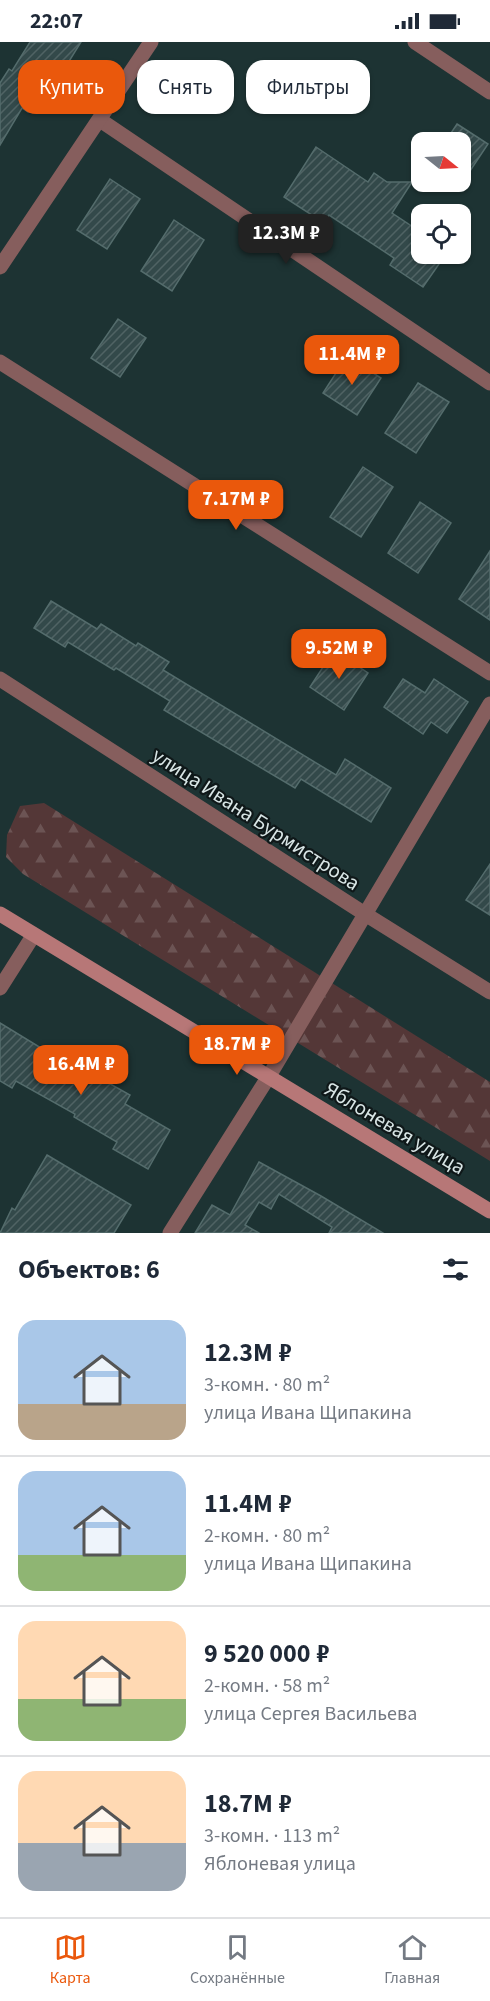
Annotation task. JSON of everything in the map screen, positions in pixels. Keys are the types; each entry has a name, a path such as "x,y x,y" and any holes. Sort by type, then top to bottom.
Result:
{"street":[{"path":"0,267 151,42"},
{"path":"415,42 490,92"},
{"path":"100,120 490,383"},
{"path":"0,362 490,673"},
{"name":"улица Ивана Бурмистрова","path":"0,679 490,992"},
{"path":"170,1233 269,1076 490,704"},
{"name":"Яблоневая улица","path":"0,914 490,1211"},
{"path":"0,988 33,936"}],"green space":[{"path":"44,803 490,1082 490,1161 23,874 6,857 7,835 20,806"}],"building":[{"path":"30,42 81,42 70,60 19,60"},
{"path":"18,61 18,114 0,145 0,83 9,69 12,71"},
{"path":"457,124 469,132 452,132"},
{"path":"471,133 488,144 471,170"},
{"path":"316,147 368,182 374,173 387,182 411,182 392,213 411,226 411,264 439,264 423,287 390,265 394,258 329,215 324,223 284,197"},
{"path":"110,179 140,199 107,249 77,230"},
{"path":"174,220 204,240 172,291 141,271"},
{"path":"118,319 146,338 120,377 91,358"},
{"path":"347,356 381,378 357,415 323,393"},
{"path":"418,383 449,402 416,453 385,433"},
{"path":"363,467 393,487 361,537 330,517"},
{"path":"420,502 451,523 418,573 388,553"},
{"path":"490,551 490,620 459,599"},
{"path":"51,601 97,629 101,624 136,646 138,643 169,662 163,670 336,775 345,759 391,788 371,822 301,779 295,788 164,710 170,701 68,642 65,647 34,628"},
{"path":"334,650 368,673 344,710 310,687"},
{"path":"403,679 425,693 434,679 468,702 447,733 431,722 423,734 384,707"},
{"path":"490,864 490,915 466,900"},
{"path":"0,1023 54,1056 58,1050 91,1069 89,1072 130,1095 125,1104 170,1130 148,1169 113,1149 117,1142 74,1117 75,1114 16,1081 12,1088 0,1081"},
{"path":"47,1155 131,1205 114,1233 0,1233 12,1208 15,1210"},
{"path":"259,1162 383,1233 329,1233 332,1227 279,1194 271,1209 259,1202 245,1225 259,1233 195,1233 212,1205 230,1215"}]}
